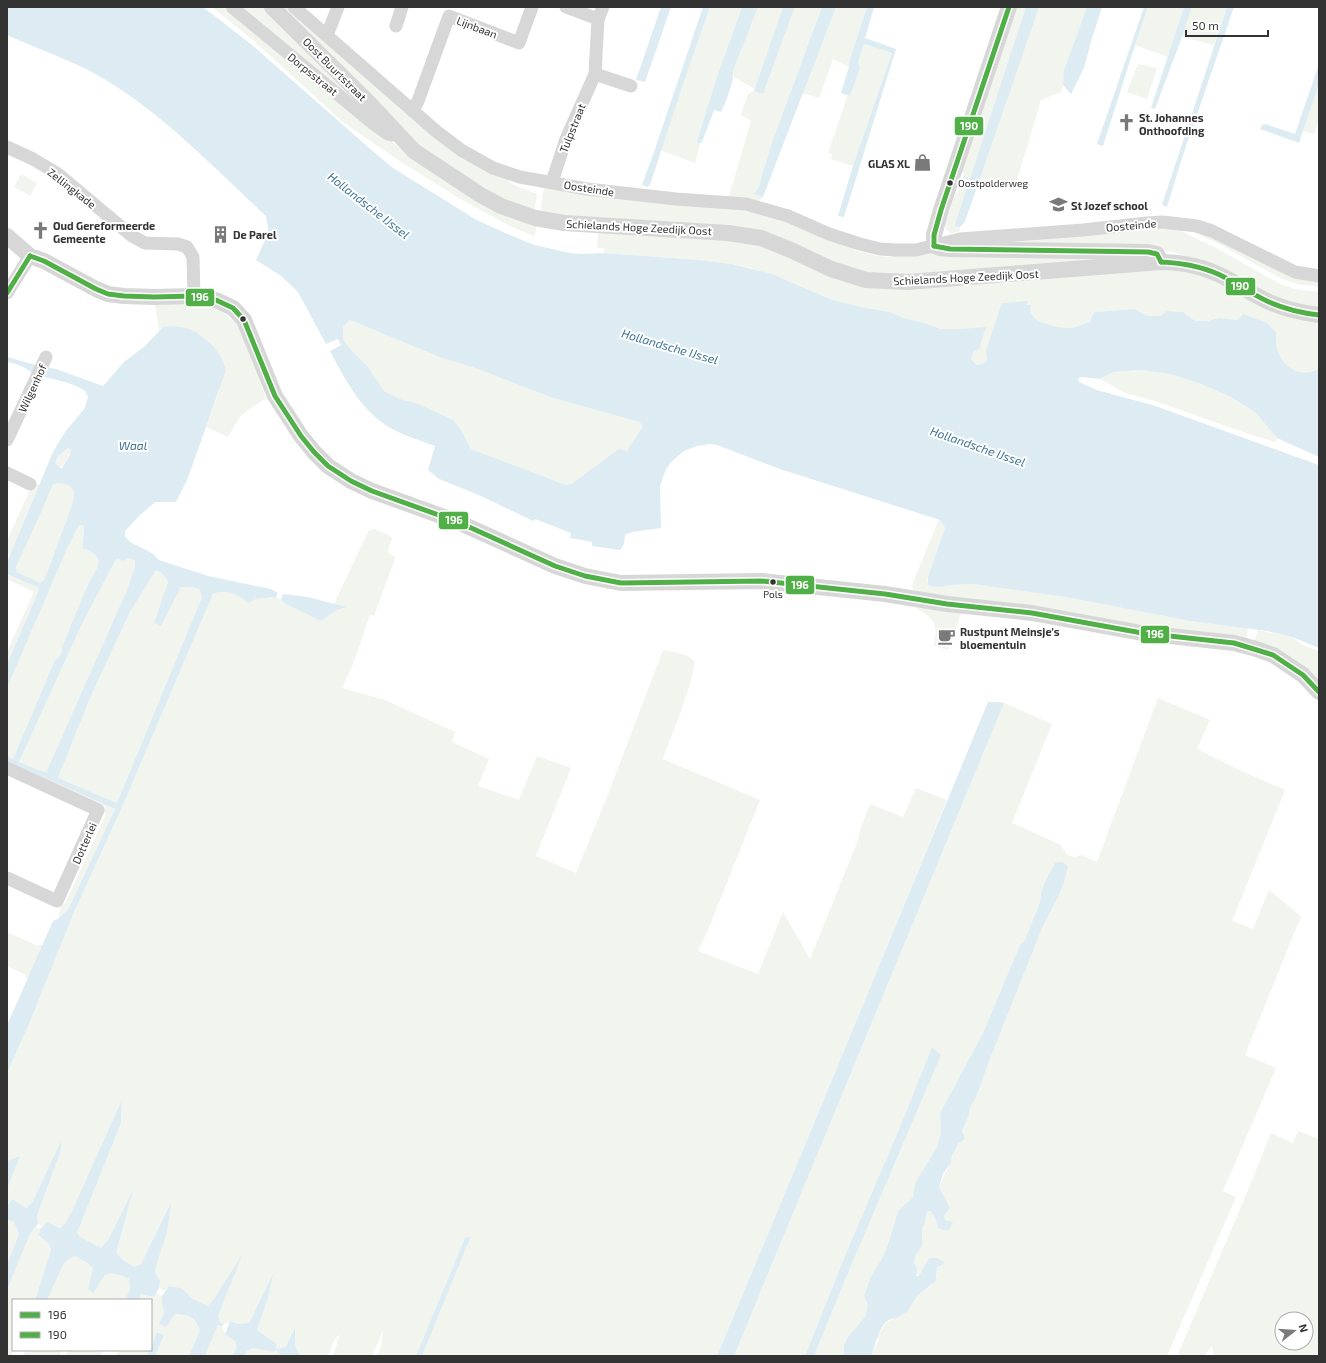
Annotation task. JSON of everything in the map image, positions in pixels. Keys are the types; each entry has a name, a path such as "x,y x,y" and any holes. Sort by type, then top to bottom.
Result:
{"street":[{"name":"Dorpsstraat","path":"232,7 375,125 388,134 392,135 397,132"},
{"name":"Oost Buurtstraat","path":"272,7 397,132"},
{"name":"Oosteinde","path":"294,7 436,131 461,150 493,168 520,177 587,189 676,199 746,204 788,216 829,234 880,249 916,250 960,239 1083,230 1147,223 1174,223 1197,226 1212,231 1295,272 1319,276"},
{"path":"327,35 338,7"},
{"path":"396,26 402,7"},
{"name":"Lijnbaan","path":"413,111 449,16 519,43 532,7"},
{"path":"566,7 600,13"},
{"path":"934,246 934,235 940,210 1009,7"},
{"name":"Tulpstraat","path":"552,182 566,139 595,74 600,13"},
{"path":"595,74 631,86"},
{"name":"Schielands Hoge Zeedijk Oost","path":"397,132 414,151 468,188 501,206 535,218 564,223 728,233 761,238 831,269 866,280 908,282 1176,262 1208,270 1269,302 1298,312 1319,315"},
{"name":"Zellingkade","path":"7,147 33,159 58,174 132,236 145,243 178,244 187,247 193,257 194,296"},
{"path":"7,236 30,256 44,261 108,294 154,297 194,296 216,300 233,308 244,320 275,396 314,452 328,466 358,484 415,507 458,522 555,566 586,576 621,583 761,580 885,594 947,604 1032,613 1142,633 1234,643 1273,655 1303,675 1319,692"},
{"name":"Oosteinde","path":"934,246 950,249 1148,252 1157,254 1161,262"},
{"path":"7,293 30,256"},
{"name":"Wilgenhof","path":"7,440 42,366"},
{"path":"7,474 30,484"},
{"name":"Dotterlei","path":"7,768 98,810 57,901 7,878"}],"shaded area":[{"path":"212,7 222,7 377,131 435,173 538,224 534,236 512,227 464,201 401,162 343,122 254,41"},
{"path":"240,7 265,7 375,116"},
{"path":"279,7 288,7 361,71 510,179 509,183 537,194 534,213 516,206 426,154"},
{"path":"710,7 742,7 716,80 697,141 700,144 695,163 657,149 676,87 681,89"},
{"path":"758,7 783,7 755,89 734,77 733,71"},
{"path":"795,7 822,7 771,145 759,186 754,194 763,197 759,201 729,196 751,121 741,115 748,94 754,91 763,94"},
{"path":"836,7 867,7 850,59 849,67 833,59 819,98 802,93"},
{"path":"1016,7 1026,7 956,221 957,227 960,227 959,232 951,233 947,230 945,224 956,192 958,193 964,173 959,171"},
{"path":"1039,7 1087,7 1064,70 1061,92 1041,100 1014,190 979,178"},
{"path":"1148,7 1184,7 1168,57 1135,45"},
{"path":"1192,7 1227,7 1214,45 1182,37"},
{"path":"864,44 892,53 853,166 831,159 832,154 828,153 848,95 850,96 859,68 858,62"},
{"path":"1138,64 1157,68 1147,99 1127,92"},
{"path":"1319,84 1319,120 1314,134 1303,131"},
{"path":"21,174 37,183 30,196 14,187"},
{"path":"544,188 753,210 850,245 853,250 878,256 891,257 895,254 935,251 1143,257 1019,269 871,276 784,243 540,213"},
{"path":"1146,227 1179,230 1218,249 1280,284 1295,289 1319,292 1319,310 1281,302 1198,260 1166,250 961,243"},
{"path":"1189,230 1197,230 1319,280 1319,287 1298,284 1282,279 1221,245"},
{"path":"598,232 746,241 772,248 841,278 1162,268 1197,273 1319,321 1319,369 1311,372 1304,372 1292,369 1286,364 1278,352 1276,345 1276,332 1267,323 1257,320 1219,318 1207,321 1195,321 1183,312 1167,311 1160,316 1147,316 1135,309 1094,312 1090,322 1072,328 1057,327 1038,321 1030,313 1031,306 1027,305 1028,301 987,360 979,366 973,363 971,359 974,351 962,329 940,329 890,312 861,307 830,299 789,281 751,268 699,260 604,253 604,248 597,248"},
{"path":"185,303 219,309 238,325 246,342 266,398 241,415 228,437 206,427 219,392 213,346 195,332 190,330 163,327 159,330 155,305"},
{"path":"350,320 442,358 475,368 550,397 639,422 643,426 627,451 573,483 566,485 471,449 461,430 416,403 400,399 384,391 343,340 343,327"},
{"path":"1141,370 1170,374 1201,384 1231,397 1256,413 1277,438 1275,442 1155,401 1125,393 1100,379 1113,372"},
{"path":"68,448 71,450 66,462 60,468 55,463 58,456"},
{"path":"33,483 39,485 10,555 7,554 7,541"},
{"path":"59,483 68,485 72,488 74,497 44,580 40,583 17,572 16,567 52,485"},
{"path":"939,519 945,528 927,580 941,587 974,584 1016,589 1190,621 1248,628 1246,639 915,595 912,585"},
{"path":"79,525 84,526 82,543 83,549 96,555 98,559 97,567 62,647 62,653 55,660 13,759 7,756 7,688 67,549"},
{"path":"374,529 387,534 392,538 388,550 395,559 374,616 370,615 353,664 342,688 385,700 455,732 452,742 489,759 478,786 519,800 537,756 571,768 536,856 576,873 609,792 663,650 680,653 692,659 694,662 694,669 691,680 682,709 663,759 760,800 708,930 698,951 758,974 783,912 810,959 857,843 861,827 870,804 903,817 916,788 947,800 717,1356 422,1356 471,1236 465,1238 416,1356 377,1356 381,1347 383,1330 372,1356 333,1356 340,1334 335,1339 328,1356 302,1356 299,1354 295,1345 294,1328 286,1346 280,1350 276,1348 277,1344 257,1330 268,1298 272,1276 249,1323 236,1324 230,1321 224,1324 220,1322 218,1316 242,1255 208,1306 193,1299 181,1288 169,1286 165,1291 159,1288 160,1281 155,1272 170,1203 141,1264 134,1267 123,1260 116,1253 132,1192 108,1240 101,1249 80,1237 77,1233 121,1123 122,1102 65,1224 60,1228 47,1222 42,1226 38,1224 37,1216 61,1150 61,1142 33,1201 26,1208 12,1199 7,1204 7,1189 19,1157 7,1161 7,1073 29,1024 75,910 123,805 213,594 227,592 240,596 248,602 256,599 276,597 321,621 335,611 345,608 334,604 369,530"},
{"path":"130,558 135,561 135,566 127,590 46,774 19,762 82,624 115,561 117,559 123,561"},
{"path":"156,570 166,578 168,582 154,623 161,626 181,586 199,589 202,597 117,803 58,778 90,698 130,612"},
{"path":"7,574 37,587 39,590 7,664 7,652 34,592 7,579"},
{"path":"917,607 961,613 948,650 934,646 936,633 934,623 928,616 917,609"},
{"path":"1258,630 1292,637 1302,645 1319,651 1319,683 1254,642"},
{"path":"1158,698 1210,720 1197,749 1239,770 1285,790 1232,921 1253,929 1269,890 1301,916 1245,1055 1276,1068 1223,1191 1236,1197 1167,1356 872,1356 878,1336 886,1322 903,1313 915,1301 918,1295 932,1285 937,1276 937,1267 940,1265 929,1258 920,1274 916,1276 914,1263 915,1256 922,1242 922,1229 925,1223 926,1215 928,1211 931,1210 938,1228 942,1230 949,1230 951,1221 945,1221 944,1216 950,1208 939,1187 956,1147 965,1139 962,1132 969,1115 970,1108 976,1097 1043,926 1053,909 1060,891 1062,862 1055,864 1040,896 1040,902 1024,942 1020,945 983,1033 940,1113 941,1133 937,1147 915,1183 913,1197 898,1211 886,1249 872,1274 864,1296 868,1305 865,1317 848,1337 844,1345 844,1356 814,1356 941,1055 932,1047 805,1356 734,1356 1004,703 1052,724 1012,823 1061,845 1067,855 1075,857 1081,855 1097,862"},
{"path":"7,761 115,809 69,908 58,919 62,903 65,904 106,814 103,812 105,807 7,763"},
{"path":"7,932 38,946 40,944 43,946 28,979 25,977 26,975 7,966"},
{"path":"1298,1131 1319,1139 1319,1356 1214,1356 1212,1346 1204,1356 1186,1356 1178,1354 1244,1200 1271,1133 1293,1143"},
{"path":"7,1219 14,1222 19,1234 7,1264"},
{"path":"36,1227 40,1229 39,1237 49,1244 51,1250 35,1299 12,1299 12,1351 14,1351 11,1356 7,1356 7,1290 30,1234"},
{"path":"75,1256 89,1264 93,1269 88,1289 92,1292 105,1275 117,1274 129,1279 130,1289 125,1299 47,1299 64,1263"},
{"path":"157,1293 162,1296 164,1313 160,1324 166,1326 175,1314 184,1315 193,1319 198,1326 200,1330 189,1356 155,1356 164,1335 157,1332 152,1344 152,1299 139,1299 141,1294 154,1297"},
{"path":"218,1325 222,1326 225,1334 236,1342 236,1348 233,1356 205,1356"},
{"path":"252,1348 274,1352 276,1350 280,1356 244,1356 247,1351"},
{"path":"26,1351 62,1351 59,1356 23,1356"},
{"path":"68,1351 103,1351 101,1356 65,1356"},
{"path":"118,1351 149,1351 147,1356 116,1356"}],"water":[{"name":"Hollandsche IJssel","path":"7,7 203,7 252,45 393,168 475,219 505,233 534,245 570,253 604,253 732,264 772,274 830,299 861,307 890,312 940,329 986,327 979,349 974,351 971,359 976,365 983,364 987,360 986,351 1002,303 1028,301 1027,305 1031,305 1030,313 1038,321 1057,327 1072,328 1090,322 1094,312 1135,309 1147,316 1160,316 1167,311 1183,312 1195,321 1207,321 1219,318 1238,320 1243,314 1267,323 1276,332 1276,345 1278,352 1286,364 1297,371 1311,372 1319,369 1319,457 1277,438 1256,413 1231,397 1201,384 1170,374 1141,370 1113,372 1100,379 1081,377 1078,379 1097,390 1153,405 1319,465 1319,648 1292,637 1267,631 1190,621 1066,597 974,584 941,587 930,586 928,584 928,577 945,528 940,520 780,469 717,445 710,444 697,446 684,451 671,462 666,469 660,486 661,528 632,532 625,535 624,544 620,550 592,546 592,542 570,538 571,533 535,519 533,521 481,496 439,479 428,470 435,446 392,429 371,413 348,384 330,351 341,345 338,339 326,344 298,292 281,276 256,260 267,236 268,229 266,216 182,137 136,100 113,84 88,70 7,35","holes":["350,320 442,358 475,368 550,397 639,422 643,426 627,451 619,449 573,483 566,485 471,449 461,430 453,420 416,403 400,399 384,391 367,366 343,340 343,327"]},
{"path":"661,7 671,7 645,82 636,80"},
{"path":"703,7 710,7 650,185 647,187 642,185"},
{"path":"742,7 758,7 733,71 731,86 725,103 721,112 714,110 702,142 699,144 697,141 716,80"},
{"path":"783,7 795,7 763,94 754,91"},
{"path":"822,7 836,7 763,197 754,194 759,186 771,145"},
{"path":"867,7 874,7 865,38 896,49 844,217 838,216 853,166 892,53 864,44 858,62 860,68 850,96 841,93 850,59"},
{"path":"1026,7 1039,7 967,216 964,223 960,227 957,227 955,225 956,221"},
{"path":"1087,7 1102,7 1084,68 1071,94 1063,85 1064,70"},
{"path":"1144,7 1148,7 1103,146 1097,144"},
{"path":"1184,7 1192,7 1155,109 1151,108"},
{"path":"1227,7 1234,7 1182,158 1167,207 1162,205"},
{"path":"1319,64 1319,84 1299,143 1260,129 1262,125 1265,124 1295,134"},
{"name":"Waal","path":"173,326 186,328 196,332 213,346 221,357 226,370 187,480 176,502 155,502 125,531 125,536 130,542 152,553 159,560 208,576 271,589 278,593 276,597 256,599 248,603 236,594 222,592 213,594 123,805 75,910 29,1024 7,1073 7,1025 53,921 58,919 69,908 115,809 7,761 7,756 13,759 55,660 62,653 62,647 98,564 98,559 94,553 83,549 82,543 84,526 79,525 67,549 7,688 7,664 39,590 37,587 7,574 7,562 53,452 65,432 85,408 88,397 85,391 77,386 40,377 46,367 56,369 103,386 124,362 145,346 163,327","holes":["68,448 71,450 69,457 62,468 55,463 58,456","59,483 70,486 74,492 74,497 44,580 40,583 17,572 16,567 54,484","130,558 135,561 135,566 127,590 46,773 19,762 82,624 115,561 117,559 123,561","156,570 160,572 168,582 154,623 161,626 181,587 192,587 199,589 202,597 117,803 58,778 90,698 130,612"]},
{"path":"7,357 39,366 34,375 22,366 7,362"},
{"path":"283,594 308,597 346,607 335,611 321,621 286,604 281,600"},
{"path":"988,702 1004,703 734,1356 717,1356 798,1162"},
{"path":"1062,862 1068,866 1061,889 1043,926 976,1097 970,1108 969,1115 962,1131 965,1139 958,1144 952,1156 951,1162 943,1174 939,1187 950,1208 944,1216 945,1220 953,1222 949,1230 942,1230 938,1228 931,1211 928,1211 926,1215 925,1223 922,1229 922,1246 915,1256 914,1263 917,1269 916,1276 920,1274 929,1258 937,1258 944,1262 944,1264 937,1267 936,1281 918,1295 907,1312 896,1318 888,1320 884,1324 874,1347 872,1356 844,1356 844,1345 848,1337 865,1317 868,1305 864,1296 872,1274 886,1250 898,1211 913,1197 915,1183 937,1147 941,1133 940,1113 983,1033 1020,945 1024,942 1040,902 1040,897 1045,882 1055,863"},
{"path":"932,1047 941,1055 814,1356 805,1356 847,1251 900,1127"},
{"path":"122,1100 121,1123 77,1233 80,1237 101,1248 108,1240 133,1190 116,1253 123,1260 134,1267 141,1264 171,1202 167,1233 155,1272 160,1281 159,1288 154,1297 141,1294 139,1299 125,1299 130,1289 129,1279 114,1274 105,1275 93,1293 88,1289 93,1269 89,1264 75,1256 64,1263 47,1299 35,1299 51,1250 49,1244 39,1236 40,1229 47,1222 60,1228 65,1224"},
{"path":"61,1141 61,1150 37,1216 38,1224 30,1234 7,1290 7,1264 19,1234 14,1222 7,1219 7,1206 12,1199 26,1208 33,1201"},
{"path":"20,1156 7,1189 7,1161"},
{"path":"471,1236 422,1356 416,1356 465,1238"},
{"path":"243,1253 218,1316 220,1322 224,1324 222,1326 218,1325 205,1356 189,1356 200,1330 194,1319 184,1315 175,1314 166,1327 159,1324 164,1313 162,1296 169,1286 181,1288 193,1299 208,1306"},
{"path":"273,1274 268,1298 257,1330 277,1344 276,1348 280,1349 286,1346 295,1327 295,1345 299,1354 302,1356 280,1356 276,1350 274,1352 252,1348 247,1351 244,1356 233,1356 236,1348 236,1342 225,1334 230,1321 237,1324 249,1323"},
{"path":"157,1332 164,1335 155,1356 147,1356 149,1351 152,1351 152,1344"}],"pier":[{"path":"1081,377 1102,381 1080,380 1098,388 1153,403 1319,463 1319,465 1153,405 1097,390 1079,382 1078,379"}],"transit line":[{"name":"190","path":"934,246 934,235 941,210 1009,7"},
{"name":"190","path":"934,246 950,249 1148,252 1157,254 1161,262"},
{"name":"196","path":"30,256 44,261 108,294 154,297 194,296 216,300 233,308 244,320 275,396 301,436 328,466 351,481 372,491 458,522 555,566 585,576 621,583 761,581 885,594 947,604 1032,613 1142,633 1234,643 1273,655 1303,675 1319,692"},
{"name":"196","path":"7,293 30,256"},
{"name":"190","path":"1161,262 1178,263 1203,268 1226,278 1269,302 1294,310 1319,315"}],"place":[{"name":"St. Johannes Onthoofding","path":"1126,123"},
{"name":"GLAS XL","path":"923,163"},
{"name":"Oostpolderweg","path":"950,183"},
{"name":"St Jozef school","path":"1058,205"},
{"name":"Oud Gereformeerde Gemeente","path":"40,231"},
{"name":"De Parel","path":"220,234"},
{"name":"Pols","path":"773,582"},
{"name":"Rustpunt Meinsje's bloementuin","path":"947,637"}]}
